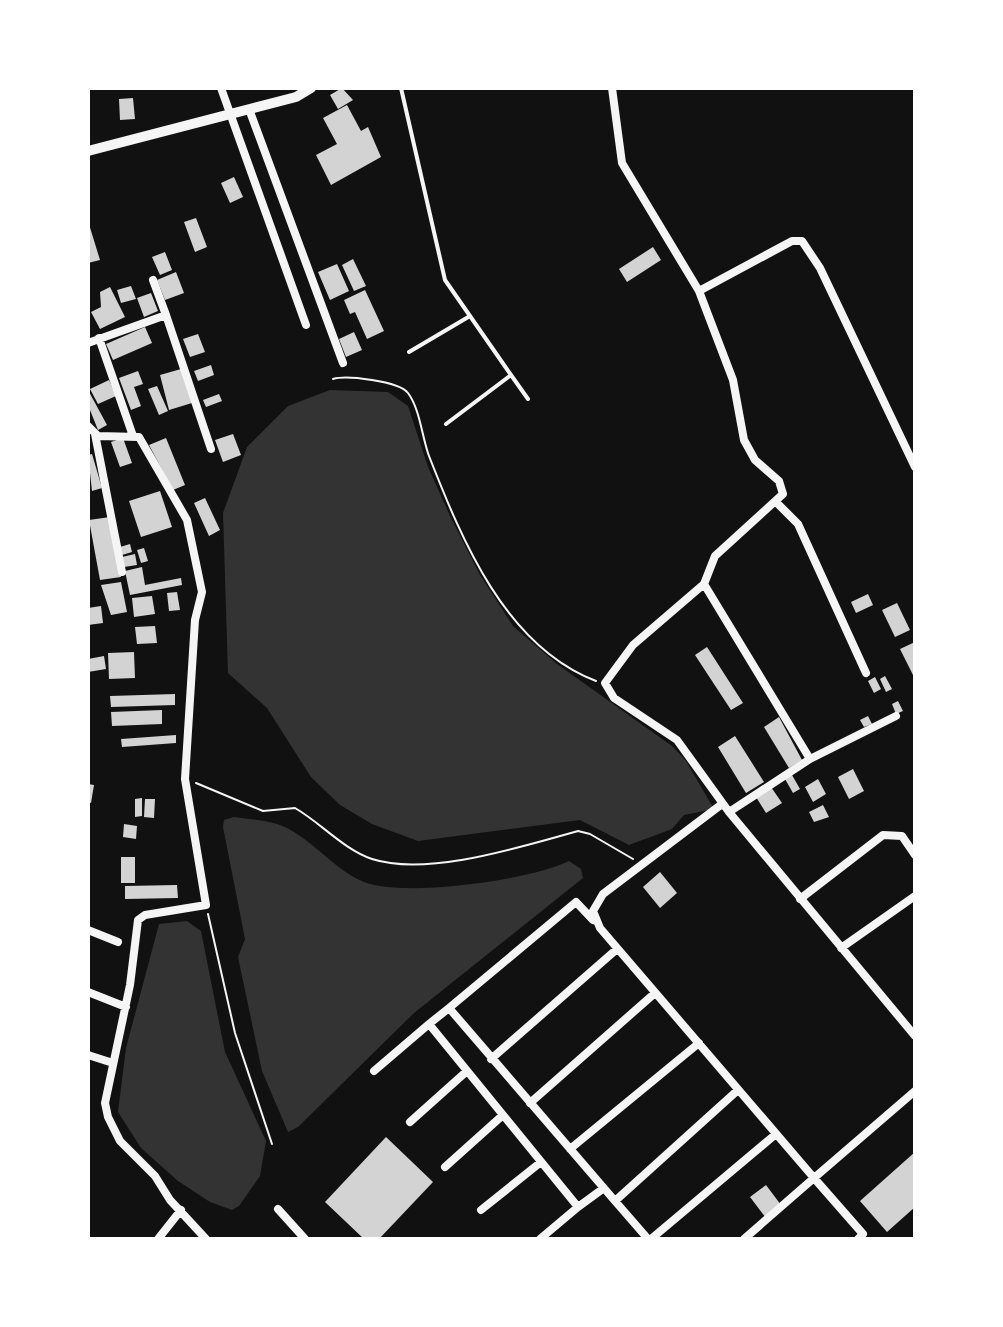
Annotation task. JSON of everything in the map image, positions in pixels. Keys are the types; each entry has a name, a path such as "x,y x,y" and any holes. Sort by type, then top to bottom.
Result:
{"street":[{"path":"221,88 306,325"},
{"path":"88,151 296,97 311,88"},
{"path":"612,88 622,163 699,291 733,380 744,440 755,460 779,481 784,490 777,503 715,556 704,584 633,645 605,683 614,698 677,740 722,804 915,1036"},
{"path":"249,109 343,363"},
{"path":"699,291 792,241 802,241 809,247 915,467"},
{"path":"153,280 211,449"},
{"path":"88,343 166,315"},
{"path":"99,338 133,436"},
{"path":"91,429 98,436 139,437 187,520 202,592 195,620 185,779 206,905 145,915 138,920 126,1007 105,1103 120,1141 155,1176 206,1239"},
{"path":"91,429 122,572"},
{"path":"777,503 798,524 866,673"},
{"path":"704,584 810,759"},
{"path":"729,812 810,759 896,716"},
{"path":"593,920 593,911 603,894 722,804"},
{"path":"800,899 883,835 902,836 915,855"},
{"path":"841,948 915,896"},
{"path":"374,1071 576,902 814,1178 856,1221 863,1234 858,1239"},
{"path":"88,930 118,942"},
{"path":"491,1059 617,949"},
{"path":"88,992 126,1007"},
{"path":"530,1103 655,993"},
{"path":"449,1008 649,1239 776,1134"},
{"path":"429,1024 578,1207"},
{"path":"570,1149 699,1043"},
{"path":"88,1055 113,1063"},
{"path":"410,1122 467,1071"},
{"path":"615,1201 738,1090"},
{"path":"744,1239 915,1091"},
{"path":"445,1167 503,1115"},
{"path":"481,1210 541,1162"},
{"path":"540,1239 604,1188"},
{"path":"278,1209 305,1239"},
{"path":"158,1239 181,1210"}],"lane":[{"path":"401,88 445,280 528,399"},
{"path":"409,352 470,316"},
{"path":"446,424 511,375"}],"path":[{"path":"333,379 343,376 394,384 408,392 446,497 509,614 550,653 593,680 605,683"},
{"path":"185,779 263,811 295,808 372,858 396,863 451,859 578,831 590,834 644,865"},
{"path":"206,905 235,1033 272,1144"}],"shaded area":[{"path":"330,390 388,392 408,406 428,467 451,518 480,575 513,626 557,664 672,746 686,761 714,809 684,815 672,829 629,845 580,820 418,841 372,824 340,805 311,777 267,708 228,673 223,513 247,447 288,406"},
{"path":"234,817 289,829 352,876 383,886 467,885 527,875 569,861 581,869 583,878 414,1013 298,1127 288,1132 262,1071 238,957 245,939 223,827 224,820"},
{"path":"187,921 201,931 225,1052 266,1141 260,1176 239,1206 232,1210 210,1202 178,1181 141,1148 118,1112 126,1048 159,924"}],"building":[{"path":"342,88 353,100 338,109 330,95"},
{"path":"133,98 135,119 120,120 119,99"},
{"path":"347,105 361,131 368,127 381,157 331,185 316,155 337,144 323,118"},
{"path":"234,177 243,197 230,203 221,183"},
{"path":"196,218 207,247 195,252 184,222"},
{"path":"88,221 100,260 88,263"},
{"path":"653,247 661,260 627,282 619,269"},
{"path":"165,252 172,270 160,275 152,257"},
{"path":"353,259 366,286 354,291 342,265"},
{"path":"337,264 349,291 330,300 318,272"},
{"path":"176,272 184,293 165,300 157,280"},
{"path":"131,286 136,299 121,303 117,290"},
{"path":"110,287 125,317 100,329 91,312 101,307 100,292"},
{"path":"365,290 384,331 367,339 355,312 350,314 344,300"},
{"path":"151,293 158,311 144,317 137,298"},
{"path":"145,327 152,343 113,360 106,344"},
{"path":"354,332 362,350 346,357 339,339"},
{"path":"198,334 205,352 190,357 183,339"},
{"path":"211,365 214,375 198,381 194,371"},
{"path":"181,369 192,403 169,410 160,375"},
{"path":"138,371 143,384 134,387 141,406 131,410 119,378"},
{"path":"109,380 116,396 98,404 90,389"},
{"path":"157,386 168,411 159,415 148,389"},
{"path":"88,390 107,425 98,430 88,405"},
{"path":"219,394 222,401 206,407 203,400"},
{"path":"233,434 241,455 223,462 215,440"},
{"path":"123,438 132,463 120,467 111,442"},
{"path":"166,438 185,485 173,490 149,445"},
{"path":"92,454 102,488 92,491 88,455"},
{"path":"160,491 172,527 141,537 129,501"},
{"path":"205,498 220,530 209,536 194,503"},
{"path":"110,517 121,577 100,580 89,520"},
{"path":"130,544 132,552 122,555 120,547"},
{"path":"144,548 148,561 141,563 137,550"},
{"path":"135,554 137,565 124,567 122,557"},
{"path":"142,567 145,585 181,578 182,585 130,595 125,571"},
{"path":"121,582 127,612 111,615 101,585"},
{"path":"177,592 180,610 169,611 167,593"},
{"path":"868,594 873,605 856,613 851,602"},
{"path":"152,596 155,614 134,617 132,598"},
{"path":"897,603 910,630 895,637 882,610"},
{"path":"101,606 103,623 88,625 88,608"},
{"path":"155,626 157,643 137,644 135,627"},
{"path":"915,642 915,679 900,649"},
{"path":"707,647 743,703 731,710 695,655"},
{"path":"134,652 135,678 109,679 108,653"},
{"path":"104,656 106,669 88,672 88,659"},
{"path":"885,676 892,689 886,692 880,679"},
{"path":"875,677 881,689 874,693 868,681"},
{"path":"175,694 175,705 111,707 110,696"},
{"path":"898,701 903,711 896,714 892,704"},
{"path":"162,710 162,724 112,726 111,712"},
{"path":"868,716 872,724 864,727 860,720"},
{"path":"779,717 802,760 789,768 764,727"},
{"path":"176,735 176,743 122,747 121,739"},
{"path":"735,736 764,782 746,793 718,747"},
{"path":"853,769 864,791 849,799 838,777"},
{"path":"792,775 800,789 793,793 785,779"},
{"path":"818,779 826,794 813,802 805,787"},
{"path":"88,784 94,785 91,803 88,802"},
{"path":"771,787 782,803 766,813 756,797"},
{"path":"142,798 142,816 135,817 135,799"},
{"path":"145,799 155,799 154,818 144,817"},
{"path":"823,805 829,817 814,822 809,812"},
{"path":"124,824 137,826 136,839 123,837"},
{"path":"121,857 135,857 135,883 121,883"},
{"path":"660,872 677,893 660,908 643,887"},
{"path":"177,885 178,898 125,899 125,886"},
{"path":"386,1137 433,1182 379,1239 364,1239 325,1202"},
{"path":"915,1152 915,1207 887,1232 860,1201"},
{"path":"766,1185 781,1205 766,1218 750,1197"}]}
